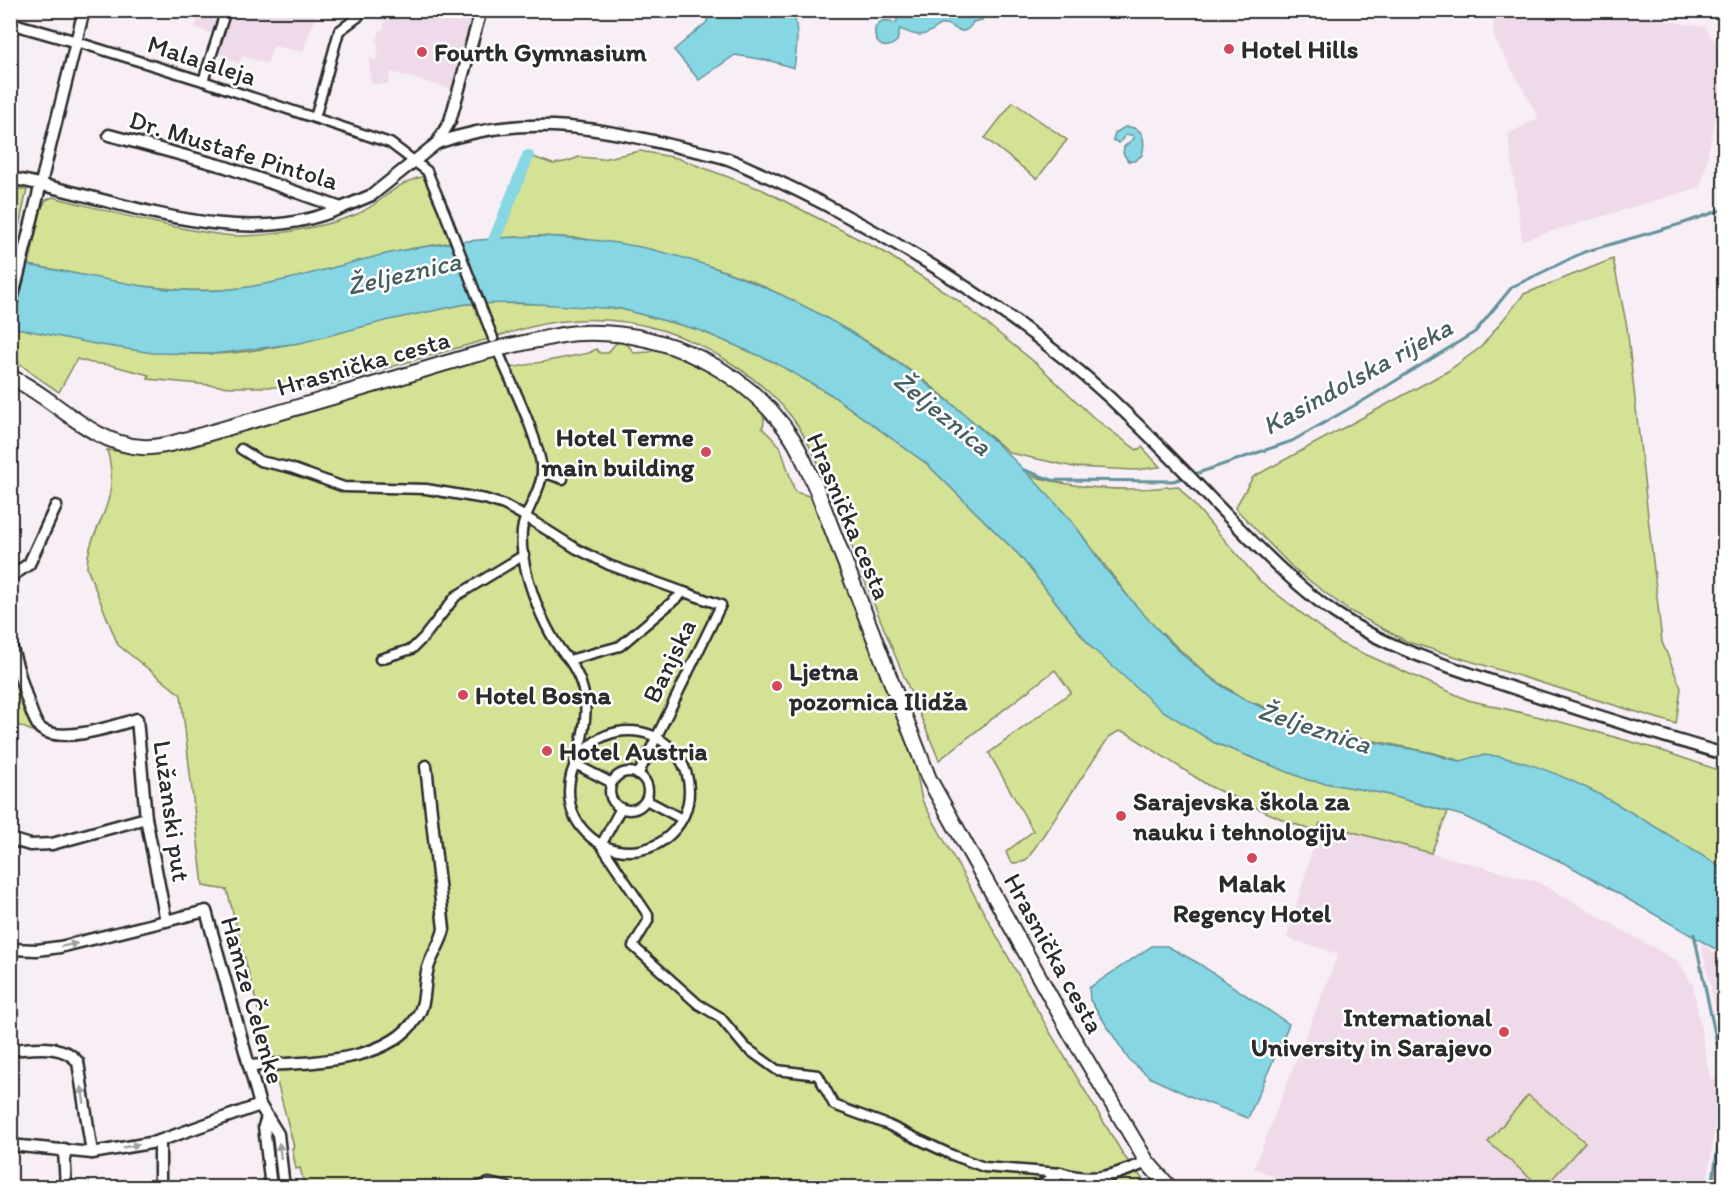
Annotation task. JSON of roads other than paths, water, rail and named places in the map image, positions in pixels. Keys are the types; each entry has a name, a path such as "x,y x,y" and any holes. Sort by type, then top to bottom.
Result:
{"street":[{"path":"10,308 84,10"},
{"path":"203,81 226,10"},
{"path":"315,118 339,31 358,17 360,10"},
{"name":"Dr. Mustafe Pintola","path":"109,135 226,167 341,208 372,195 436,143 450,121 482,10"},
{"path":"10,23 77,42"},
{"name":"Mala aleja","path":"77,42 390,143 427,171 520,404 537,450 542,472"},
{"path":"436,143 467,132 508,126 578,127 627,134 730,160 796,190 894,242 997,306 1063,358 1151,437 1289,577 1334,613 1366,633 1417,656 1586,712 1725,754"},
{"path":"10,178 39,188 214,224 266,225 314,219 341,208"},
{"name":"Hrasnička cesta","path":"10,377 26,384 80,423 121,444 144,448 170,444 495,343 581,333 633,336 665,344 702,359 723,371 765,405 796,445 816,488 929,779 1071,1034 1147,1162 1170,1188"},
{"name":"Hrasnička cesta","path":"10,382 26,384"},
{"path":"241,449 260,461 291,468 337,485 443,490 504,505 577,549 609,565 684,592"},
{"path":"563,479 542,472 526,517 522,537 524,555 540,616 558,649 569,660 577,674 586,711 585,732 574,764 569,782 569,799 575,820 587,835 601,845 620,851 650,847 671,834 682,819 689,795 687,774 679,758 657,737 638,731 607,734 590,745 574,764"},
{"path":"10,577 29,564 56,506"},
{"path":"380,659 412,649 456,596 524,555"},
{"path":"569,660 620,646 684,592"},
{"name":"Banjska","path":"638,775 721,604 684,592"},
{"name":"Lužanski put","path":"10,642 34,719 42,730 58,734 86,733 137,719 146,818 166,921"},
{"path":"574,764 612,783"},
{"path":"249,1066 339,1058 374,1050 405,1032 417,1017 424,1003 428,968 440,944 444,929 426,766"},
{"path":"633,773 638,775 643,778 648,789 646,800 638,808 632,810 621,808 613,800 612,783 621,775 633,773"},
{"path":"646,800 682,819"},
{"path":"601,845 621,808"},
{"path":"10,838 30,845 52,844 146,818"},
{"path":"601,845 648,915 648,921 633,946 698,1004 720,1017 746,1047 777,1070 819,1075 834,1105 888,1125 952,1155 984,1167 1061,1173 1076,1178 1094,1179 1118,1174 1147,1162"},
{"name":"Hamze Čelenke","path":"10,949 36,950 60,947 206,911 260,1105 278,1134 284,1188"},
{"path":"10,1050 67,1051 78,1062 92,1153"},
{"path":"10,1145 92,1153 160,1141 260,1105"},
{"name":"Hamze Čelenke","path":"267,1117 264,1126 271,1188"},
{"path":"160,1141 160,1188"},
{"path":"64,1149 66,1188"},
{"path":"1038,1188 1061,1173"},
{"path":"477,1188 489,1184 507,1188"}],"water":[{"path":"933,10 943,13 987,10 982,20 973,22 966,30 962,31 944,24 922,35 900,29 897,41 888,46 882,46 877,41 875,28 879,23 897,21 897,16 893,11"},
{"path":"708,11 793,11 797,39 794,68 771,61 735,55 699,80 674,50 707,22"},
{"path":"1125,127 1136,129 1142,135 1144,144 1142,155 1135,161 1128,161 1123,153 1124,147 1134,138 1133,135 1126,135 1119,143 1113,140 1115,133"},
{"name":"Željeznica","path":"540,236 595,240 650,249 711,267 770,289 826,317 879,350 930,386 978,427 1024,470 1067,516 1104,567 1151,622 1187,658 1226,689 1265,709 1321,729 1461,761 1473,757 1501,757 1530,764 1588,788 1724,869 1724,954 1568,865 1463,816 1381,793 1308,780 1213,742 1160,709 1091,647 1020,556 927,464 830,394 774,362 699,330 621,309 520,303 466,304 389,320 300,343 213,354 153,353 11,327 10,263 142,286 195,291 222,290 285,280 386,254 424,247"},
{"path":"1152,946 1167,946 1198,963 1289,1024 1248,1118 1192,1097 1151,1078 1129,1060 1090,1000 1089,988"}],"waterway":[{"path":"489,253 528,156"},
{"name":"Kasindolska rijeka","path":"1192,475 1292,441 1366,399 1475,332 1512,287 1584,252 1724,209"},
{"name":"Kasindolska rijeka","path":"1024,470 1052,480 1173,481 1186,477"},
{"path":"1694,934 1724,1077"},
{"path":"1712,1188 1724,1102"}],"place":[{"name":"Hotel Hills","path":"1229,49"},
{"name":"Fourth Gymnasium","path":"422,52"},
{"name":"Hotel Terme main building","path":"706,452"},
{"name":"Ljetna pozornica Ilidža","path":"777,686"},
{"name":"Hotel Bosna","path":"463,695"},
{"name":"Hotel Austria","path":"547,751"},
{"name":"Sarajevska škola za nauku i tehnologiju","path":"1121,816"},
{"name":"Malak Regency Hotel","path":"1252,858"},
{"name":"International University in Sarajevo","path":"1504,1032"}]}
